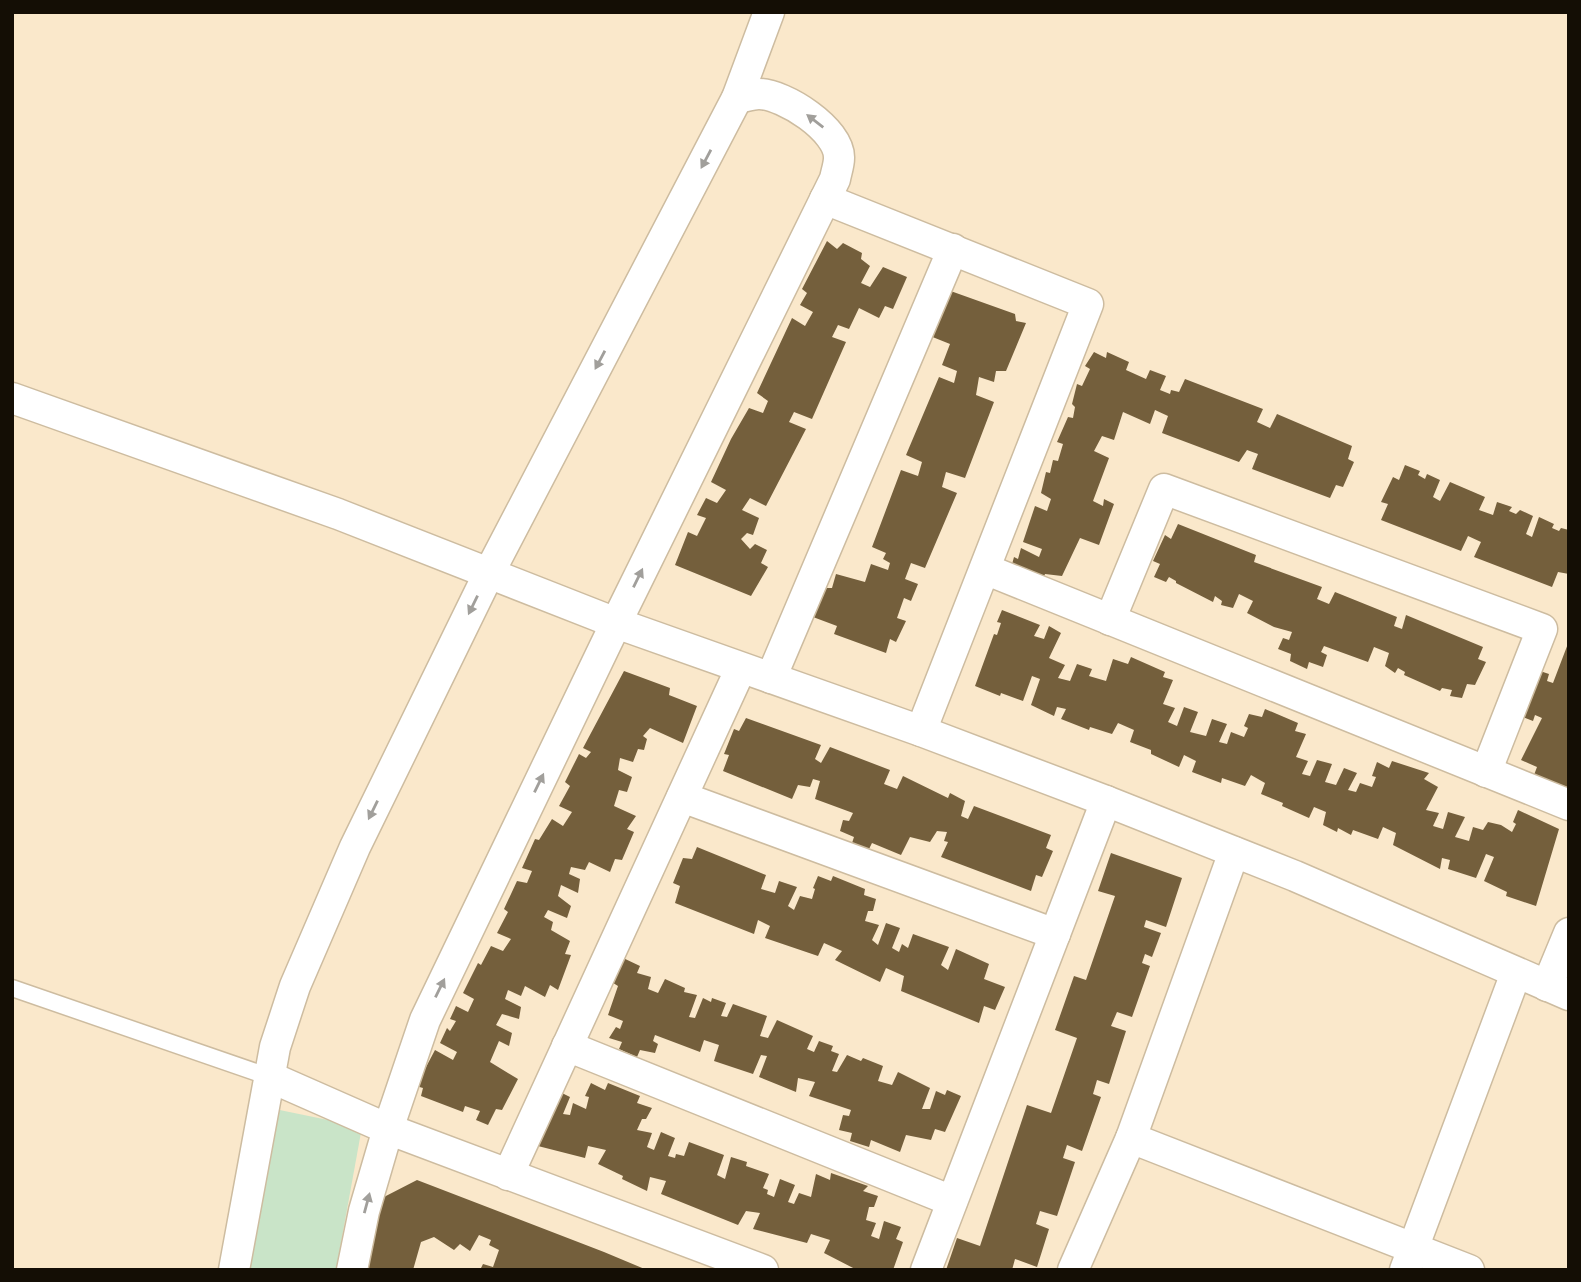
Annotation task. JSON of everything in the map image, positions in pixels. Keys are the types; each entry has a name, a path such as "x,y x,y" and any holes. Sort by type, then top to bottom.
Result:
{"street":[{"path":"234,1270 275,1047 295,986 355,847 489,573 737,98 769,12"},
{"path":"352,1270 364,1211 425,1020 616,623 835,180 840,157 830,135 806,114 777,97 759,93 737,98"},
{"path":"825,199 1088,304 921,732"},
{"path":"771,678 953,249"},
{"path":"12,398 338,514 616,623 1106,801 1295,876 1558,990 1569,933"},
{"path":"1110,620 1164,489 1542,629 1486,772"},
{"path":"985,569 1569,805"},
{"path":"508,1175 741,668"},
{"path":"682,797 1055,934"},
{"path":"926,1270 1106,801"},
{"path":"1073,1270 1131,1138 1234,852"},
{"path":"1409,1259 1516,972"},
{"path":"567,1046 952,1201"},
{"path":"270,1077 388,1129 755,1268"},
{"path":"1131,1138 1409,1259 1469,1270"}],"lane":[{"path":"12,988 270,1077"}],"green space":[{"path":"270,1108 362,1127 336,1270 241,1270"}],"building":[{"path":"827,241 837,249 843,243 862,253 861,259 870,266 861,283 870,287 883,267 907,277 893,309 885,306 879,318 859,308 849,329 838,325 832,337 846,342 812,419 794,412 789,422 806,429 766,506 750,498 742,510 759,518 753,535 747,533 741,539 750,549 755,544 767,550 761,563 768,567 751,596 675,565 688,532 697,536 706,518 697,515 706,498 717,503 726,490 711,482 731,439 749,408 763,413 768,401 757,393 792,318 805,326 813,312 800,305 807,293 802,289"},
{"path":"945,289 1015,314 1016,321 1026,323 1006,371 996,371 994,382 979,377 976,395 994,402 965,478 946,472 942,487 957,493 925,568 911,563 905,579 918,584 911,601 904,598 897,618 906,621 896,642 890,639 886,653 834,634 837,626 813,617 824,588 832,588 836,574 865,582 871,564 888,570 890,563 883,559 886,553 872,547 901,470 918,476 922,462 906,455 939,377 954,383 957,371 942,365 950,344 930,336 937,325 930,322"},
{"path":"1094,352 1106,358 1107,352 1129,362 1126,370 1146,379 1150,370 1166,376 1160,390 1170,394 1171,390 1179,392 1185,379 1263,409 1257,422 1270,428 1277,414 1352,446 1348,459 1354,462 1343,487 1336,485 1330,498 1252,469 1258,454 1247,450 1239,462 1162,433 1168,416 1155,410 1150,424 1123,412 1114,440 1102,436 1094,451 1109,458 1093,501 1103,506 1104,499 1114,504 1099,545 1080,538 1062,576 1045,574 1042,582 1011,568 1014,557 1018,559 1021,548 1039,557 1042,549 1023,542 1035,506 1047,511 1051,499 1041,493 1046,472 1050,473 1053,460 1058,461 1063,444 1057,442 1068,417 1073,418 1075,407 1072,404 1077,384 1082,386 1090,369 1085,366"},
{"path":"1405,465 1420,471 1418,475 1425,479 1427,474 1440,480 1433,497 1440,501 1450,482 1485,497 1479,510 1493,515 1497,502 1512,507 1509,511 1516,514 1520,510 1533,516 1526,534 1532,537 1539,517 1554,524 1552,528 1559,531 1561,528 1569,530 1569,574 1558,572 1552,587 1474,557 1481,542 1468,536 1461,551 1381,520 1388,504 1381,502 1393,477 1399,480"},
{"path":"1178,524 1256,555 1254,562 1322,587 1317,599 1329,604 1335,592 1397,617 1394,626 1402,629 1406,615 1483,647 1478,659 1486,662 1475,685 1467,684 1462,698 1450,696 1452,690 1442,688 1440,691 1404,675 1405,672 1398,668 1395,673 1385,666 1389,653 1374,647 1368,662 1324,646 1321,652 1327,655 1323,667 1309,662 1307,669 1290,661 1291,654 1278,649 1283,638 1289,640 1292,632 1274,627 1247,613 1253,601 1239,594 1233,608 1221,605 1222,601 1215,596 1213,602 1169,577 1166,582 1154,577 1160,564 1153,561 1165,535 1171,539"},
{"path":"1002,610 1040,625 1034,636 1044,639 1049,626 1061,633 1049,658 1065,665 1058,678 1070,681 1077,664 1092,669 1089,676 1106,681 1113,659 1128,664 1131,657 1165,672 1163,677 1173,680 1163,704 1175,708 1168,722 1177,726 1184,707 1198,712 1190,732 1206,736 1212,719 1227,724 1219,742 1227,744 1231,732 1244,737 1248,728 1244,726 1249,714 1262,717 1265,709 1298,723 1295,731 1306,734 1296,757 1308,761 1302,774 1310,776 1317,760 1332,764 1325,782 1336,785 1344,768 1357,773 1348,790 1356,792 1360,783 1372,787 1376,777 1372,776 1377,762 1389,768 1392,761 1429,773 1424,779 1438,787 1426,810 1439,813 1433,826 1443,829 1448,812 1465,817 1455,837 1469,841 1473,827 1483,830 1488,822 1501,825 1512,832 1518,810 1559,829 1536,906 1506,896 1507,892 1484,881 1494,857 1486,854 1476,878 1448,869 1450,860 1442,858 1440,869 1393,845 1396,833 1383,827 1378,839 1353,830 1351,835 1338,828 1337,832 1323,825 1326,812 1314,807 1309,818 1282,806 1283,803 1261,794 1265,783 1251,775 1245,786 1222,778 1221,783 1192,772 1196,761 1184,755 1179,767 1151,754 1151,750 1130,742 1134,730 1118,723 1112,734 1090,727 1089,730 1061,719 1066,709 1057,707 1054,716 1031,705 1040,679 1032,676 1023,701 975,686 994,634 997,635 1001,623 997,622"},
{"path":"1569,641 1568,788 1534,775 1537,767 1521,760 1542,718 1535,715 1533,721 1520,716 1537,670 1549,674 1547,681 1553,683"},
{"path":"624,671 670,688 669,695 697,706 683,743 650,728 643,736 647,739 644,750 638,749 633,762 620,758 618,770 632,777 627,792 619,790 614,806 636,816 627,829 634,832 622,860 615,859 610,872 589,862 585,870 571,867 569,874 580,879 578,893 561,885 558,896 571,906 567,918 548,910 544,917 553,922 551,930 570,941 565,954 571,955 558,990 550,985 545,997 525,986 521,996 508,990 505,999 521,1007 519,1019 502,1014 496,1025 512,1033 509,1046 499,1041 490,1062 518,1079 502,1110 496,1109 488,1125 476,1120 480,1111 465,1106 463,1112 421,1096 423,1088 416,1086 435,1050 453,1060 457,1052 440,1043 447,1028 450,1031 456,1021 450,1019 456,1006 468,1012 474,999 463,993 478,963 481,965 491,946 503,951 511,939 497,933 508,912 504,909 517,881 527,883 532,871 522,868 535,839 539,840 552,819 563,826 572,812 559,806 570,786 565,782 579,754 586,758 591,752 583,748"},
{"path":"746,718 821,745 815,759 821,763 830,747 890,770 884,784 897,789 903,776 948,798 950,793 965,801 961,816 968,819 974,806 1051,835 1046,848 1053,851 1042,877 1036,875 1031,891 941,857 948,842 944,841 947,832 937,831 930,842 910,837 901,855 872,843 869,849 852,843 854,837 840,831 843,820 849,821 853,813 815,799 820,781 813,779 810,787 798,785 792,799 723,771 729,755 724,754 734,729 739,731"},
{"path":"697,847 766,875 761,889 775,893 779,881 797,887 788,906 794,910 800,896 812,899 818,876 831,881 833,876 865,889 864,895 876,899 873,911 868,911 865,921 879,925 872,940 878,945 886,923 900,928 892,948 899,952 902,944 908,948 913,934 949,947 941,965 948,970 956,949 989,964 984,979 1005,987 995,1010 984,1006 979,1023 901,991 904,976 886,968 880,982 835,960 842,951 824,943 818,956 765,938 770,926 758,920 754,934 675,903 680,886 673,883 683,858 692,859"},
{"path":"1111,853 1182,878 1166,927 1146,920 1144,927 1161,933 1152,957 1145,954 1142,963 1150,966 1132,1017 1117,1012 1111,1026 1126,1031 1109,1084 1097,1080 1093,1094 1101,1097 1082,1151 1067,1145 1063,1158 1075,1162 1057,1216 1040,1211 1036,1224 1049,1229 1037,1267 1015,1259 1012,1270 946,1270 957,1238 980,1246 1027,1105 1051,1113 1077,1038 1055,1030 1074,976 1086,980 1115,896 1098,891"},
{"path":"621,957 640,966 637,973 651,977 648,989 658,993 665,979 685,988 684,992 697,995 689,1017 695,1018 703,998 711,1002 712,998 726,1003 721,1016 727,1017 733,1004 767,1016 760,1036 768,1038 777,1020 813,1036 807,1049 814,1052 819,1041 833,1046 831,1051 839,1054 832,1071 837,1072 847,1055 883,1066 878,1081 892,1085 898,1072 930,1088 922,1109 930,1109 936,1091 945,1095 947,1090 961,1096 945,1132 935,1129 931,1140 906,1135 900,1152 871,1140 869,1147 850,1141 852,1133 839,1130 843,1115 849,1116 851,1110 809,1096 815,1082 798,1078 796,1092 759,1077 767,1056 761,1055 753,1074 714,1061 719,1045 704,1040 700,1052 655,1035 653,1041 658,1044 655,1053 640,1050 637,1057 619,1049 622,1042 609,1038 616,1027 620,1029 623,1021 608,1015 618,986 610,981"},
{"path":"591,1083 605,1090 608,1083 640,1096 637,1103 652,1108 637,1130 652,1133 647,1147 654,1150 661,1132 675,1138 668,1156 684,1156 689,1142 724,1155 717,1175 725,1179 731,1157 769,1174 763,1188 768,1190 767,1194 774,1197 780,1179 795,1185 788,1202 794,1204 799,1193 811,1197 816,1174 830,1180 831,1173 868,1186 863,1191 878,1196 874,1207 869,1207 866,1220 876,1223 871,1236 879,1239 884,1221 901,1227 896,1239 903,1242 893,1270 857,1270 824,1253 830,1240 811,1234 807,1243 753,1229 760,1213 746,1211 738,1225 661,1194 666,1181 650,1177 647,1191 598,1164 606,1150 588,1146 585,1158 534,1145 556,1090 570,1097 563,1114 570,1115 573,1103 586,1109 589,1097 585,1096"},
{"path":"417,1180 647,1270 480,1270 483,1264 493,1267 499,1250 489,1245 491,1240 479,1235 470,1251 460,1244 454,1250 434,1237 421,1242 413,1270 367,1270 382,1198"}]}
